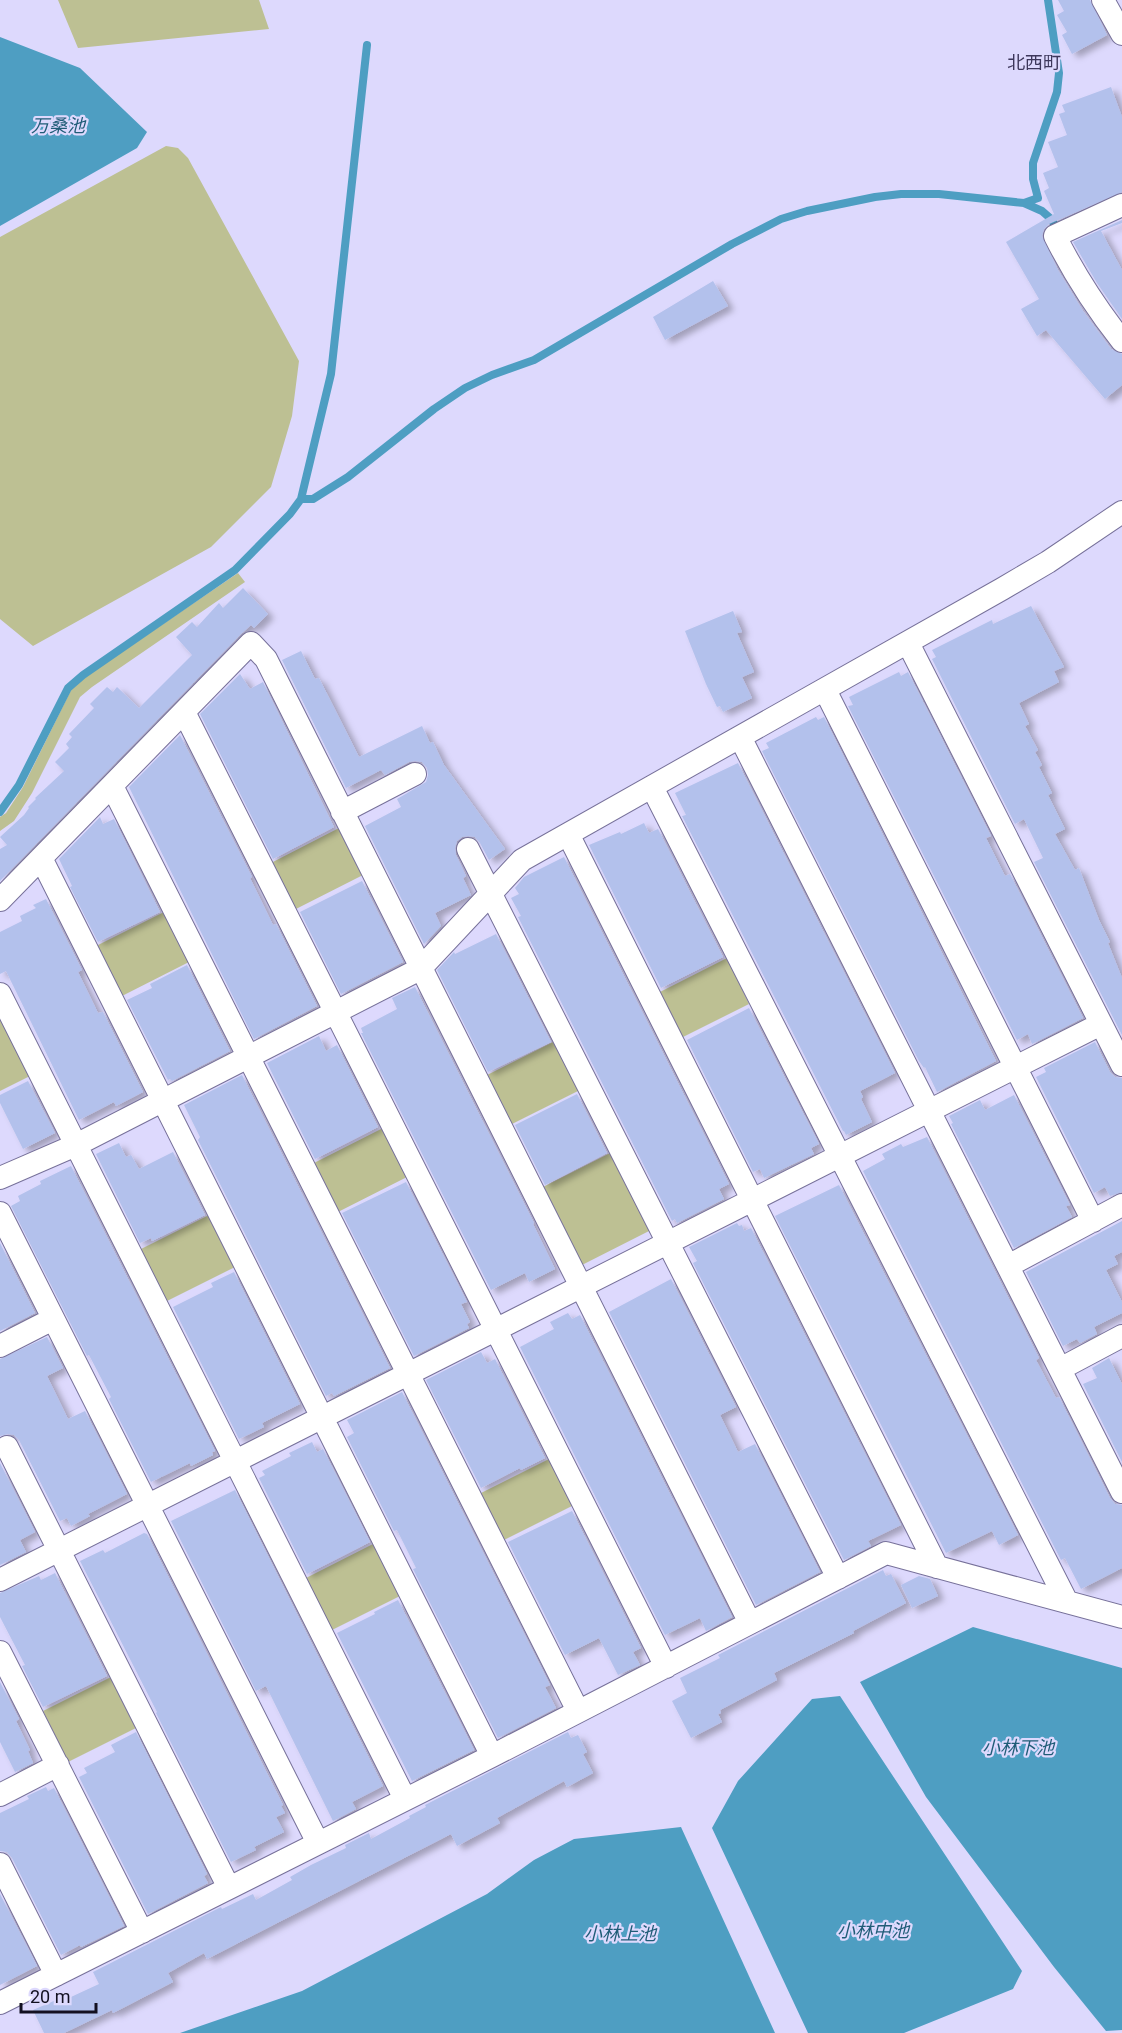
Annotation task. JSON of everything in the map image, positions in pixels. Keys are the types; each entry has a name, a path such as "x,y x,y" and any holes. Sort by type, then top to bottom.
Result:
{"street":[{"path":"1103,0 1122,34"},
{"path":"1122,205 1055,236 1101,315 1122,341"},
{"path":"0,1178 76,1145 420,969 522,861 1048,562 1122,512"},
{"path":"0,900 251,643 266,659 750,1623"},
{"path":"908,643 1122,1065"},
{"path":"825,690 1093,1221"},
{"path":"184,712 666,1667"},
{"path":"740,738 1122,1492"},
{"path":"342,812 415,774"},
{"path":"112,786 578,1711"},
{"path":"652,787 1067,1602"},
{"path":"568,834 937,1567"},
{"path":"468,849 838,1578"},
{"path":"41,858 492,1756"},
{"path":"0,994 405,1799"},
{"path":"0,1580 1101,1024"},
{"path":"1008,1266 1122,1205"},
{"path":"0,1213 318,1843"},
{"path":"0,1346 53,1319"},
{"path":"1060,1369 1122,1336"},
{"path":"7,1447 229,1888"},
{"path":"0,2003 492,1756 886,1553 1122,1617"},
{"path":"0,1652 142,1932"},
{"path":"0,1795 58,1765"},
{"path":"0,1864 56,1975"}],"green space":[{"path":"58,0 259,0 269,29 78,48"},
{"path":"166,146 178,148 188,158 299,361 292,416 271,487 211,547 33,646 0,619 0,237"},
{"path":"238,573 245,582 80,697 32,793 14,821 0,831 0,817 6,813 23,787 71,690 85,677"},
{"path":"339,828 363,875 292,911 269,864"},
{"path":"164,912 189,962 120,997 94,947"},
{"path":"727,958 749,1004 681,1038 658,993"},
{"path":"0,1014 32,1075 0,1091"},
{"path":"555,1041 580,1090 510,1125 485,1076"},
{"path":"383,1128 407,1177 336,1213 312,1164"},
{"path":"612,1152 651,1230 580,1266 541,1188"},
{"path":"211,1214 237,1266 165,1302 139,1250"},
{"path":"549,1459 572,1506 502,1541 479,1494"},
{"path":"373,1544 400,1596 332,1630 306,1578"},
{"path":"113,1676 138,1727 68,1762 43,1711"}],"water":[{"name":"万桑池","path":"0,37 80,68 147,132 137,148 0,226"},
{"name":"小林下池","path":"973,1627 1122,1668 1122,2030 1106,2031 1054,1967 926,1797 860,1682"},
{"name":"小林中池","path":"840,1696 1022,1971 1013,1989 904,2033 808,2033 712,1828 738,1781 812,1699"},
{"name":"小林上池","path":"681,1827 775,2033 180,2033 302,1991 487,1894 534,1860 574,1839"}],"building":[{"path":"1058,0 1090,0 1107,35 1072,54 1062,35 1067,32 1057,15 1064,11"},
{"path":"1111,87 1122,117 1122,192 1049,224 1042,236 1058,270 1083,311 1111,349 1122,354 1122,385 1105,399 1046,330 1037,336 1021,309 1039,299 1006,242 1054,214 1044,191 1049,188 1043,173 1058,167 1048,142 1067,135 1059,114 1065,112 1062,105"},
{"path":"1122,220 1122,223 1101,231 1122,270 1122,319 1073,242"},
{"path":"713,281 728,306 665,340 653,317"},
{"path":"243,588 268,614 254,628 251,625 241,634 0,881 0,849 7,845 0,837 24,815 35,798 64,771 55,762 69,748 66,744 72,737 69,734 94,708 90,704 107,687 113,692 117,687 139,708 192,655 176,637 192,622 197,627 219,603 223,608"},
{"path":"1031,606 1064,667 1054,671 1059,682 1019,703 1029,724 1025,726 1038,750 1035,752 1042,765 1039,767 1052,793 1048,795 1065,829 1055,834 1075,870 1079,868 1110,942 1108,943 1122,978 1122,1035 1034,862 1043,858 1024,819 1015,824 932,659 936,657 932,650 992,620 993,624"},
{"path":"733,611 742,632 737,633 754,672 742,677 752,698 723,712 720,706 717,707 706,684 685,631"},
{"path":"301,651 315,679 319,678 359,757 422,726 444,765 505,849 489,860 475,837 462,837 457,841 456,855 466,876 463,878 471,895 435,913 441,926 424,944 365,826 401,807 397,799 426,782 427,768 422,762 409,762 385,775 381,770 346,788 282,660"},
{"path":"899,672 901,676 908,672 991,836 986,838 1005,876 1010,874 1083,1018 1032,1044 1028,1034 1017,1040 848,706 853,705 849,697"},
{"path":"240,674 250,689 263,682 334,827 273,859 200,714"},
{"path":"816,717 818,720 824,717 996,1061 937,1092 925,1067 919,1061 762,751 769,748 766,743"},
{"path":"180,735 252,877 250,878 273,925 276,924 317,1006 254,1039 129,787"},
{"path":"738,763 895,1073 860,1091 863,1097 861,1099 872,1122 846,1135 682,816 686,815 675,793"},
{"path":"100,817 103,824 114,819 160,912 98,942 70,887 72,886 59,859"},
{"path":"644,823 649,833 658,829 723,957 661,988 589,845"},
{"path":"564,857 729,1184 719,1189 724,1199 677,1223 675,1219 672,1221 518,917 521,916 511,898 519,894 515,888 524,877"},
{"path":"362,881 403,962 341,994 300,912"},
{"path":"46,899 82,970 78,972 98,1013 103,1012 143,1092 116,1106 114,1102 79,1120 6,971 0,974 0,932 22,921 20,916 36,908 33,905"},
{"path":"496,934 551,1042 488,1072 437,970 454,952 455,954"},
{"path":"187,965 230,1051 172,1081 168,1080 127,1000 152,988 150,984"},
{"path":"415,987 555,1269 529,1282 525,1273 491,1290 361,1033 363,1033 361,1028 397,1009 392,998"},
{"path":"749,1008 819,1144 811,1148 814,1154 764,1178 760,1169 753,1172 687,1040"},
{"path":"319,1036 326,1051 337,1045 378,1127 315,1159 267,1063"},
{"path":"1095,1042 1110,1072 1115,1077 1122,1078 1122,1192 1110,1196 1105,1187 1094,1193 1036,1077 1046,1072 1044,1068"},
{"path":"242,1075 390,1368 334,1396 332,1393 326,1396 198,1140 200,1137 184,1105"},
{"path":"28,1081 55,1133 23,1149 0,1103 0,1095"},
{"path":"577,1094 607,1153 545,1185 515,1125"},
{"path":"1014,1095 1070,1205 1066,1206 1072,1217 1014,1248 949,1116 980,1100 985,1110"},
{"path":"927,1137 1039,1358 1036,1360 1056,1398 1059,1397 1110,1498 1115,1504 1122,1505 1122,1568 1081,1589 1065,1558 1061,1560 863,1171 885,1159 882,1154 901,1144 903,1147"},
{"path":"119,1143 126,1157 131,1155 139,1169 173,1152 205,1215 152,1241 151,1238 140,1243 96,1154"},
{"path":"71,1166 215,1451 212,1452 213,1455 191,1466 190,1463 151,1482 109,1399 111,1397 89,1355 87,1356 11,1206 20,1201 18,1196 41,1184 40,1181"},
{"path":"406,1182 467,1302 461,1304 470,1322 467,1324 469,1328 414,1356 342,1213"},
{"path":"839,1185 1018,1535 999,1545 992,1531 946,1553 775,1216"},
{"path":"1122,1221 1122,1252 1114,1256 1118,1264 1106,1270 1122,1302 1122,1313 1094,1327 1097,1334 1080,1343 1077,1339 1063,1346 1026,1272"},
{"path":"737,1223 739,1226 742,1225 744,1231 751,1228 901,1525 868,1541 871,1546 844,1560 693,1263 697,1261 689,1247"},
{"path":"0,1243 35,1313 0,1331"},
{"path":"234,1272 300,1404 262,1423 264,1427 239,1439 173,1307 213,1287 211,1283"},
{"path":"671,1279 736,1407 720,1415 738,1452 755,1444 820,1572 756,1605 609,1312"},
{"path":"568,1313 572,1319 580,1315 732,1617 706,1631 700,1618 665,1635 520,1347 554,1329 550,1322"},
{"path":"47,1337 63,1368 47,1376 68,1419 85,1411 127,1494 88,1514 90,1516 71,1526 67,1518 60,1521 19,1440 14,1435 0,1436 0,1359"},
{"path":"481,1352 487,1363 495,1359 545,1458 481,1488 426,1380"},
{"path":"1109,1358 1122,1384 1122,1462 1083,1384 1097,1378 1092,1368"},
{"path":"402,1392 550,1685 545,1687 556,1708 498,1738 413,1569 416,1568 397,1530 394,1531 347,1437 354,1433 347,1420"},
{"path":"312,1442 317,1452 323,1449 370,1542 307,1574 259,1478 265,1475 262,1471 291,1456 289,1453"},
{"path":"0,1463 35,1532 20,1540 26,1552 0,1565"},
{"path":"235,1490 383,1786 352,1802 356,1809 333,1821 266,1686 256,1691 171,1521"},
{"path":"572,1511 641,1648 633,1652 640,1665 618,1675 599,1638 565,1655 508,1542"},
{"path":"144,1533 147,1534 283,1805 281,1806 285,1813 276,1817 284,1832 254,1847 256,1850 231,1862 80,1561 103,1550 105,1553"},
{"path":"883,1570 886,1576 891,1574 906,1603 853,1631 854,1633 774,1673 777,1680 720,1710 721,1713 718,1714 722,1722 691,1738 672,1701 687,1693 680,1678 720,1658 718,1655"},
{"path":"55,1573 107,1676 43,1707 22,1666 25,1665 0,1617 0,1593 39,1576 41,1580"},
{"path":"919,1576 930,1579 938,1596 912,1608 901,1585"},
{"path":"398,1600 474,1750 412,1781 337,1633"},
{"path":"0,1682 19,1719 16,1721 30,1750 28,1751 33,1763 15,1772 0,1742"},
{"path":"136,1732 207,1874 204,1876 208,1883 148,1914 79,1777 87,1773 84,1768 115,1752 111,1745"},
{"path":"568,1732 571,1738 578,1735 587,1752 583,1754 593,1773 567,1787 564,1781 497,1818 500,1823 457,1846 451,1834 207,1959 204,1953 168,1973 173,1982 113,2013 112,2010 64,2033 44,2033 33,2010 56,2000 58,2003 99,1984 93,1972 221,1907 222,1909 253,1894 256,1900 292,1880 290,1877 346,1848 345,1845 369,1833 371,1839 410,1818 409,1816 426,1807 425,1805"},
{"path":"46,1787 48,1791 54,1788 124,1926 61,1955 12,1858 7,1852 0,1851 0,1813 29,1799 27,1796"},
{"path":"0,1894 37,1966 0,1985"}],"waterway":[{"path":"1024,203 1038,198 1033,179 1033,163 1057,92 1059,73 1048,0"},
{"path":"0,812 19,785 68,688 83,675 235,570 290,514 301,499 331,374 367,45"},
{"path":"301,499 313,499 348,477 434,409 465,388 492,375 534,360 732,244 781,219 807,211 875,197 939,194 1024,203 1042,211 1060,232"}],"district":[{"name":"北西町","path":"1034,63"}]}
